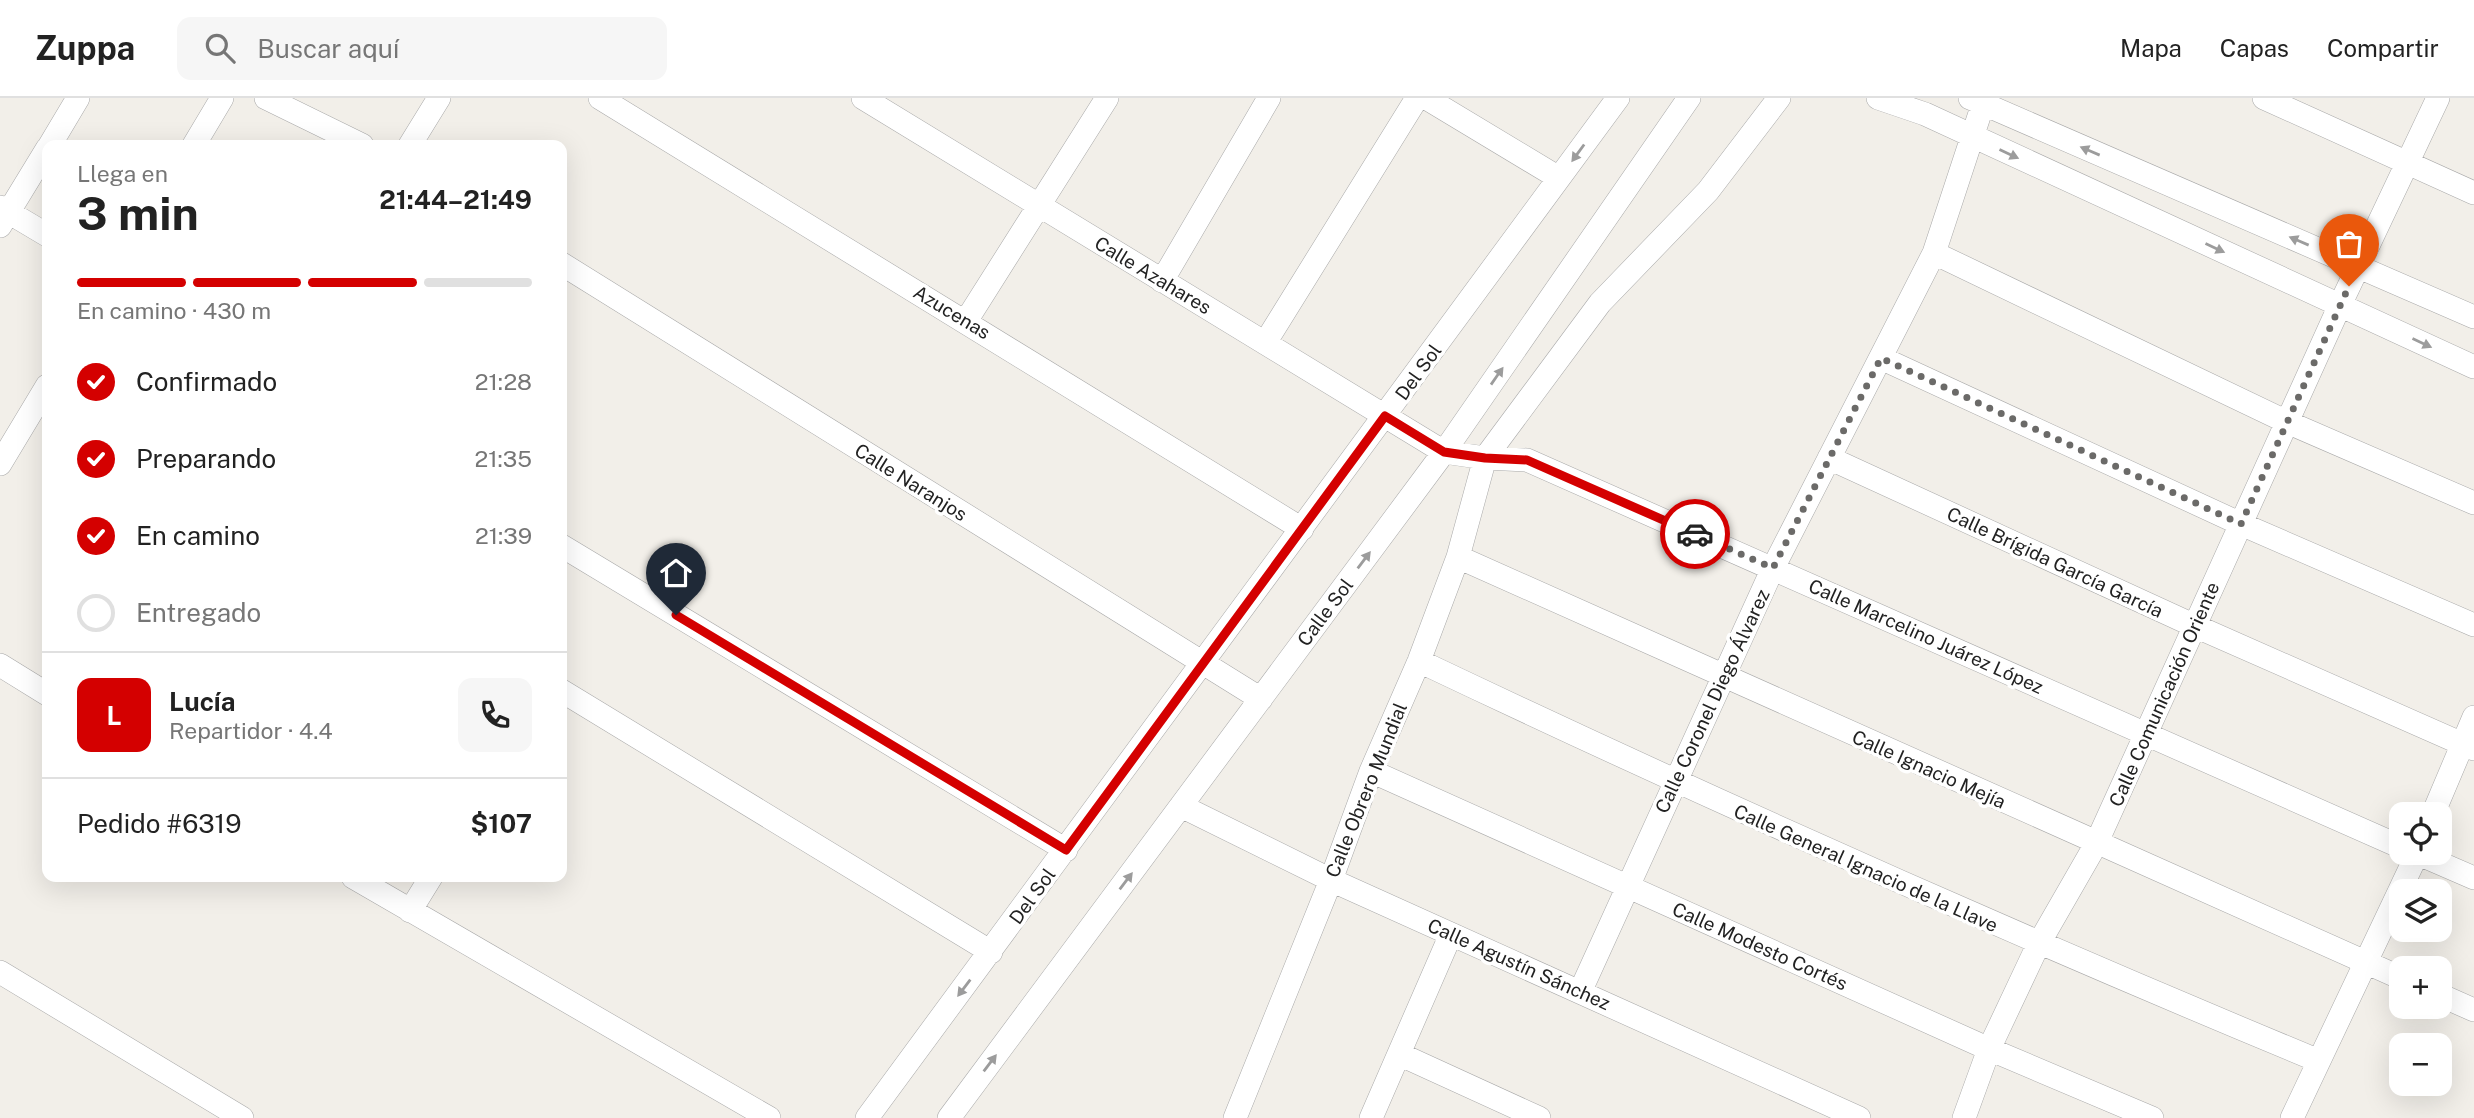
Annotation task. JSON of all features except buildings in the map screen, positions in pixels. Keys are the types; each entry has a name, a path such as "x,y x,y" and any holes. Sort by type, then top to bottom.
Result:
{"street":[{"path":"52,140 78,98"},
{"path":"197,140 222,98"},
{"path":"266,98 352,140"},
{"path":"413,140 439,98"},
{"name":"Azucenas","path":"600,98 1302,529"},
{"name":"Calle Azahares","path":"863,98 892,105 1039,206 1444,452"},
{"path":"966,321 1107,98"},
{"path":"1163,281 1269,98"},
{"path":"1265,343 1417,98"},
{"path":"1426,98 1559,178"},
{"name":"Del Sol","path":"867,1118 1618,98"},
{"name":"Calle Sol","path":"950,1118 1444,452 1689,98"},
{"path":"1485,458 1600,303 1708,191 1779,98"},
{"path":"1878,98 1921,106 1972,137 2474,367"},
{"path":"2264,98 2474,193"},
{"name":"Calle Comunicación Oriente","path":"1964,1118 1989,1049 2038,945 2096,844 2340,305 2438,98"},
{"path":"1976,101 2474,317"},
{"name":"Calle Coronel Diego Álvarez","path":"1580,992 1773,568 1934,253 1972,137 1976,101"},
{"path":"42,156 3,215 42,233"},
{"path":"1934,253 2287,422 2474,503"},
{"name":"Calle Naranjos","path":"567,267 1261,699"},
{"path":"1881,358 2241,524 2474,625"},
{"path":"0,464 42,394"},
{"name":"Calle Marcelino Juárez López","path":"1444,452 1527,460 2389,841"},
{"name":"Calle Obrero Mundial","path":"1236,1118 1331,880 1371,771 1419,661 1458,556 1485,458"},
{"name":"Calle Brígida García García","path":"1829,458 2195,626 2468,746"},
{"path":"567,549 1066,850"},
{"name":"Calle Ignacio Mejía","path":"1458,556 1723,677 2389,973"},
{"name":"Calle General Ignacio de la Llave","path":"1419,661 1675,783 2038,945 2319,1061"},
{"path":"0,665 42,691"},
{"path":"567,694 991,952"},
{"path":"2440,802 2468,746 2474,717"},
{"name":"Calle Modesto Cortés","path":"1371,771 1989,1049 2152,1118"},
{"name":"Calle Agustín Sánchez","path":"1181,806 1331,880 1859,1118"},
{"path":"2292,1118 2365,963 2406,865"},
{"name":"Calle Marcelino Juárez López","path":"2444,865 2474,878"},
{"path":"361,882 769,1118"},
{"path":"410,911 428,882"},
{"path":"1371,1118 1451,934"},
{"path":"0,972 242,1118"},
{"path":"2452,1000 2474,1010"},
{"path":"1399,1054 1539,1118"}],"way so far":[{"path":"1695,534 1773,568 1881,358 2241,524 2349,286"}],"route":[{"path":"676,615 1066,850 1385,416 1444,452 1527,460 1695,534"}]}
